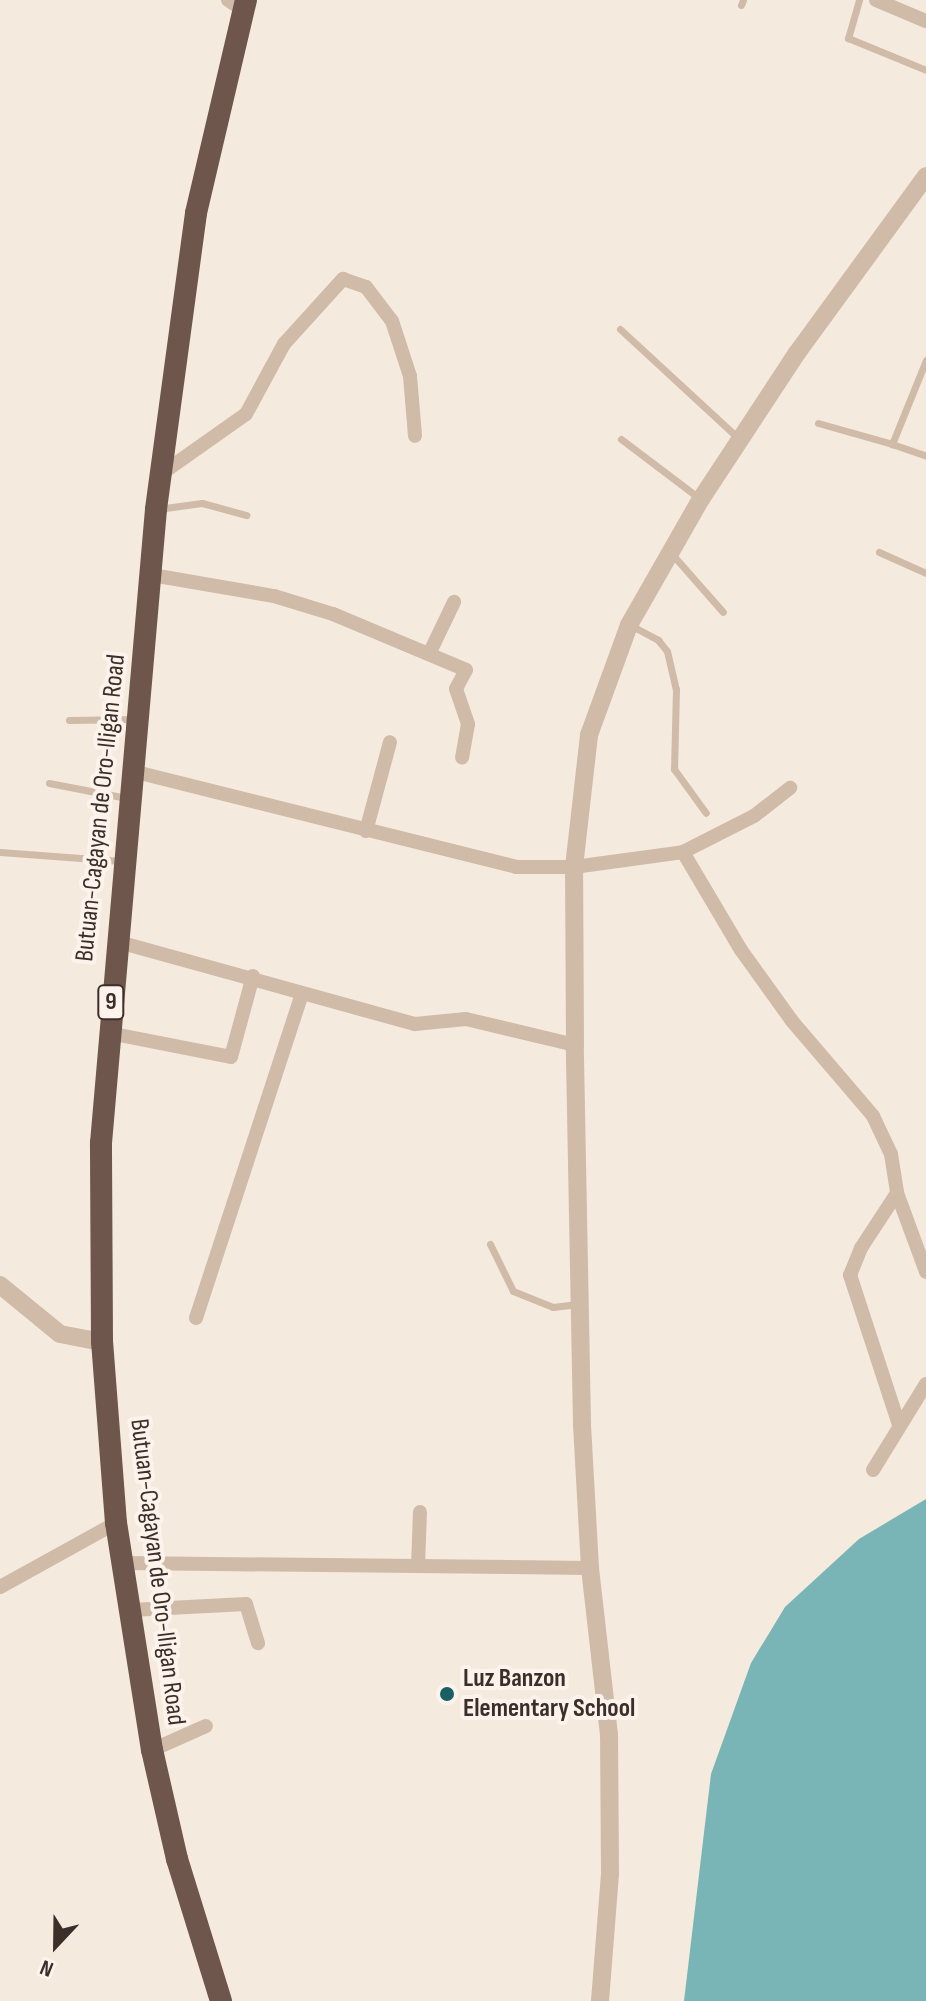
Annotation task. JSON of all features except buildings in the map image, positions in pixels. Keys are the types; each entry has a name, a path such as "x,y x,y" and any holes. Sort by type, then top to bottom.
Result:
{"highway":[{"name":"Butuan-Cagayan de Oro-Iligan Road","path":"221,2001 177,1859 152,1750 116,1523 102,1342 101,1143 121,861 138,719 156,509 196,213 239,3"}],"street":[{"path":"876,0 926,21"},
{"path":"600,2001 610,1874 609,1764 590,1568 580,1304 575,1045 574,867 589,735 629,625 701,499 739,439 926,176"},
{"path":"161,474 246,414 284,344 343,279 366,287 392,321 410,376 415,436"},
{"path":"152,575 274,596 466,670 456,689 468,724 462,757"},
{"path":"429,654 454,602"},
{"path":"366,831 390,742"},
{"path":"132,771 516,867 574,867 683,852 754,816 790,788"},
{"path":"683,852 766,986 873,1116 891,1154 897,1193 926,1272"},
{"path":"115,941 253,976 302,994 415,1024 466,1019 575,1045"},
{"path":"109,1033 231,1057 253,976"},
{"path":"196,1318 302,994"},
{"path":"897,1193 861,1248 850,1275 899,1425"},
{"path":"0,1285 60,1334 102,1342"},
{"path":"873,1470 926,1384"},
{"path":"418,1566 420,1512"},
{"path":"0,1587 116,1523"},
{"path":"124,1563 590,1568"},
{"path":"131,1610 246,1604 258,1643"},
{"path":"152,1750 206,1726"}],"lane":[{"path":"859,0 848,38 926,70"},
{"path":"620,329 739,439"},
{"path":"892,444 926,360"},
{"path":"818,423 926,456"},
{"path":"621,439 701,499"},
{"path":"156,509 202,503 246,515"},
{"path":"879,552 926,573"},
{"path":"670,553 723,612"},
{"path":"629,625 658,640 667,651 676,689 674,769 706,813"},
{"path":"69,720 138,719"},
{"path":"49,783 129,798"},
{"path":"0,852 121,861"},
{"path":"490,1244 513,1291 553,1307 580,1304"}],"water":[{"path":"926,1499 926,2001 684,2001 711,1774 751,1663 785,1607 859,1539"}],"place":[{"name":"Luz Banzon Elementary School","path":"447,1694"}]}
